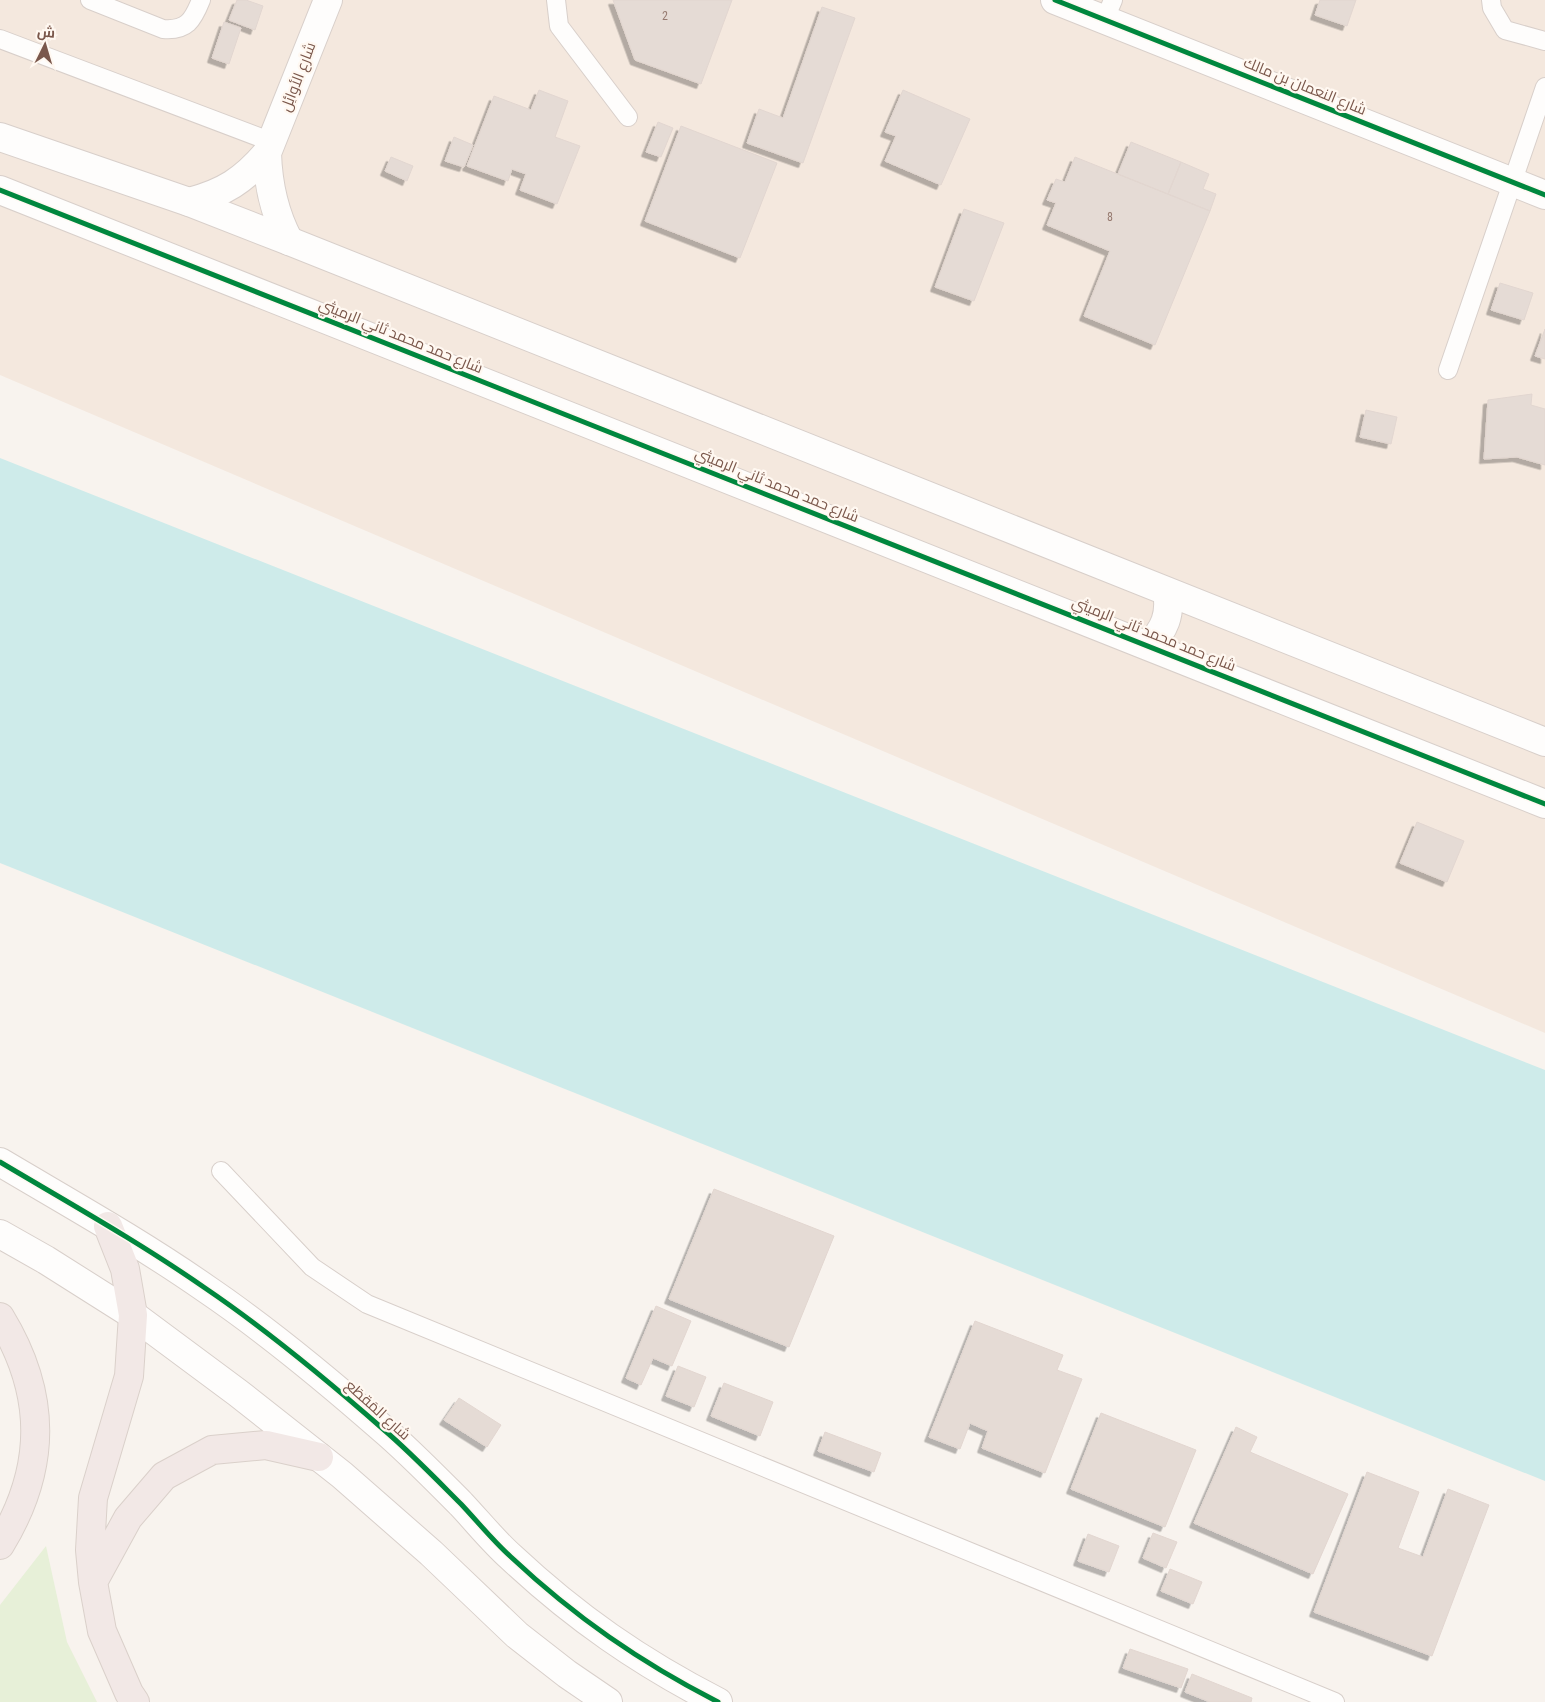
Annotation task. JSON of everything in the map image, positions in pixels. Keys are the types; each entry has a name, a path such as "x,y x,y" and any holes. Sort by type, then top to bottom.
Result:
{"highway":[{"path":"108,1226 125,1270 133,1315 129,1376 93,1498 90,1550 93,1582 102,1632 129,1693 135,1702"},
{"path":"0,1317 24,1364 32,1395 36,1428 34,1461 26,1492 14,1523 0,1545"},
{"path":"93,1582 128,1518 164,1476 212,1450 266,1446 319,1457"}],"street":[{"name":"شارع الأوائِل","path":"189,202 207,198 241,180 255,167 270,148 328,0"},
{"name":"شارع النعمان بن مالك","path":"1055,0 1109,10 1545,195"},
{"path":"0,137 189,202 1545,742"},
{"name":"شارع الأوائِل","path":"270,148 270,190 274,208 289,242"},
{"name":"شارع حمد محمد ثاني الرميثي","path":"0,190 1545,804"},
{"path":"1148,646 1157,637 1168,616 1169,603 1167,592"},
{"name":"شارع المَقطَع","path":"0,1162 108,1226 205,1288 297,1356 384,1430 460,1504 509,1556 562,1603 619,1645 680,1683 718,1702"},
{"path":"0,1234 46,1260 133,1315 238,1393 342,1475 431,1553 517,1635 566,1674 608,1702"}],"lane":[{"path":"90,0 163,29 174,30 190,22 201,0"},
{"path":"556,0 559,26 628,116"},
{"path":"1491,0 1492,8 1505,30 1545,41"},
{"path":"0,39 270,148"},
{"path":"1448,370 1545,87"},
{"path":"221,1171 312,1267 367,1304 1335,1702"}],"shaded area":[{"path":"0,0 1545,0 1545,1033 0,375"}],"green space":[{"path":"46,1546 67,1642 97,1702 0,1702 0,1605"}],"water":[{"path":"0,458 1545,1070 1545,1481 0,863"}],"building":[{"path":"237,0 246,0 263,6 255,30 229,20"},
{"path":"613,0 732,0 701,84 635,60"},
{"path":"1320,0 1356,0 1347,26 1315,15"},
{"path":"822,7 855,18 803,163 747,143 759,109 783,118"},
{"path":"224,22 241,28 229,64 212,58"},
{"path":"539,90 568,101 555,137 580,146 557,204 520,190 526,174 512,169 508,181 467,166 494,96 531,110"},
{"path":"903,90 970,119 941,185 885,161 896,136 885,132"},
{"path":"658,122 673,128 661,157 646,152"},
{"path":"681,126 777,163 740,258 645,221"},
{"path":"454,137 473,145 464,167 445,161"},
{"path":"1131,142 1181,162 1168,194 1118,174"},
{"path":"391,157 413,166 407,181 385,171"},
{"path":"1075,157 1210,211 1155,345 1084,316 1110,251 1047,225 1056,203 1047,200 1056,179 1065,182"},
{"path":"1181,162 1209,174 1203,189 1216,194 1210,211 1168,194"},
{"path":"964,209 1004,223 974,301 935,287"},
{"path":"1500,283 1533,293 1524,320 1491,310"},
{"path":"1545,329 1545,359 1535,356"},
{"path":"1532,394 1531,405 1545,409 1545,465 1517,457 1484,459 1488,400"},
{"path":"1366,410 1397,417 1391,444 1360,437"},
{"path":"1417,822 1464,841 1447,882 1400,863"},
{"path":"714,1189 834,1236 789,1347 669,1299"},
{"path":"656,1306 691,1321 672,1366 653,1358 641,1385 626,1378"},
{"path":"975,1321 1063,1355 1057,1370 1082,1379 1045,1473 982,1448 988,1431 970,1423 960,1449 929,1437"},
{"path":"678,1366 706,1377 694,1407 666,1396"},
{"path":"724,1383 773,1402 760,1436 711,1416"},
{"path":"459,1398 501,1425 487,1447 444,1420"},
{"path":"1101,1413 1196,1450 1165,1527 1071,1489"},
{"path":"1236,1427 1257,1437 1250,1452 1348,1494 1313,1574 1194,1523"},
{"path":"825,1432 881,1453 874,1472 818,1451"},
{"path":"1367,1472 1419,1492 1398,1548 1423,1557 1448,1489 1489,1505 1432,1656 1314,1612"},
{"path":"1153,1533 1177,1542 1166,1568 1143,1558"},
{"path":"1088,1534 1119,1546 1109,1572 1078,1561"},
{"path":"1170,1569 1202,1582 1193,1604 1161,1591"},
{"path":"1130,1649 1188,1669 1181,1688 1123,1668"},
{"path":"1192,1674 1252,1698 1251,1702 1210,1702 1185,1692"}],"cycle path":[{"path":"1055,0 1545,195"},
{"path":"0,190 1545,804"},
{"path":"0,1162 155,1255 205,1288 274,1338 318,1373 393,1438 461,1504 504,1551 559,1599 584,1619 635,1654 689,1687 718,1702"}]}
